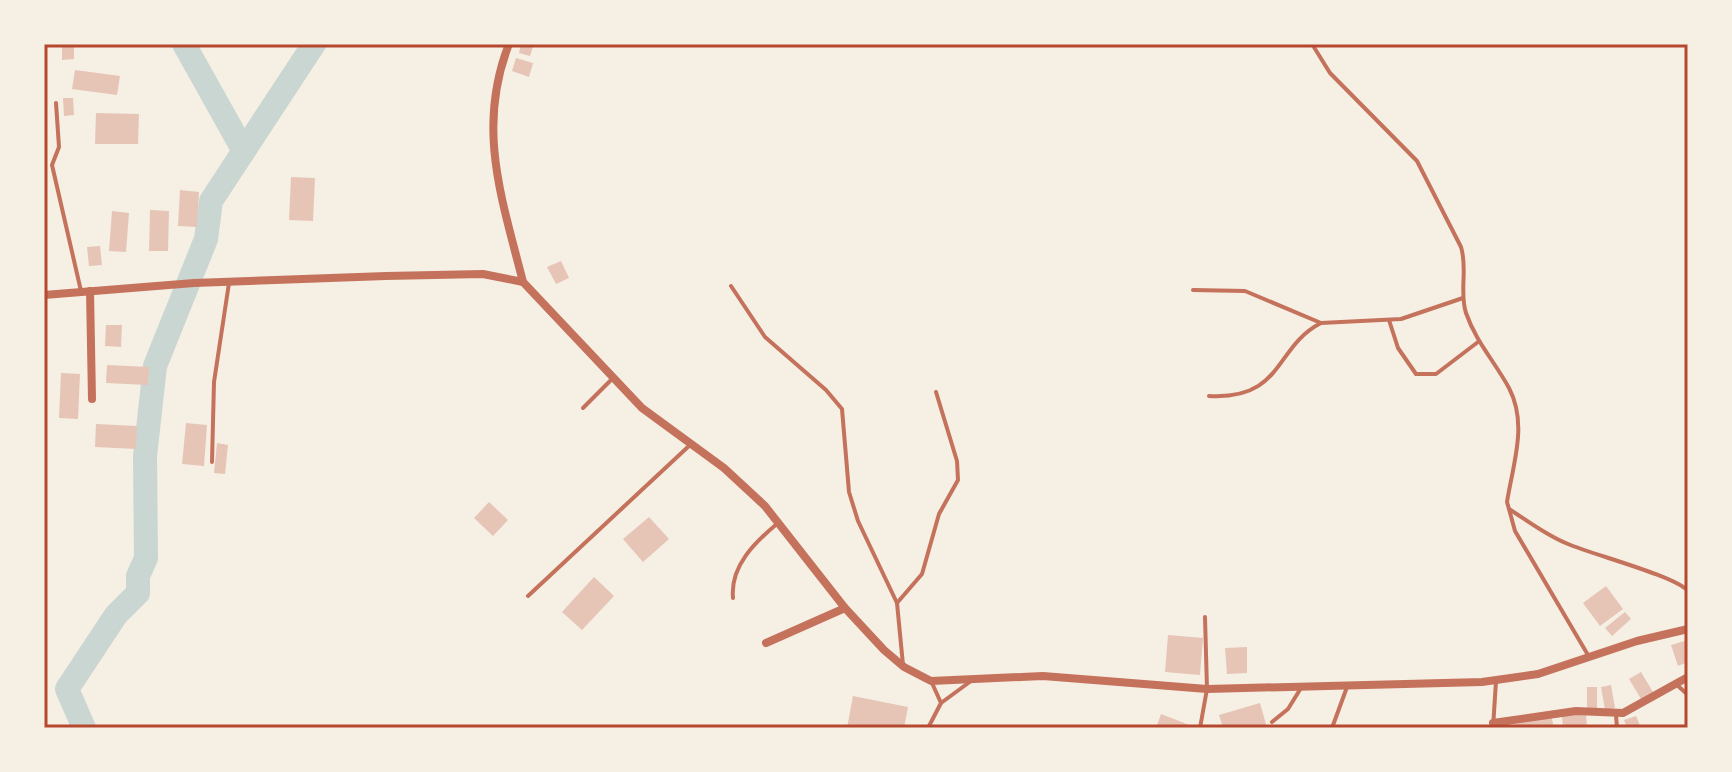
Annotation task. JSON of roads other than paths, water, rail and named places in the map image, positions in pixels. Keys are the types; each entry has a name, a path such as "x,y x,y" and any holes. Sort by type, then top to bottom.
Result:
{"street":[{"path":"509,44 493,95 491,126 495,170 523,282 642,408 740,482 778,523 845,608 904,667 931,681 1043,676 1207,689 1496,681 1538,674 1688,629"},
{"path":"44,295 189,284 483,274 523,282"},
{"path":"85,291 92,399"},
{"path":"766,643 845,608"},
{"path":"1493,725 1576,711 1616,715 1688,677"}],"lane":[{"path":"1312,44 1330,73 1407,148 1424,173 1465,259 1463,298 1478,342 1509,388 1516,407 1517,450 1507,502 1515,531 1589,657"},
{"path":"56,103 59,147 52,165 85,291"},
{"path":"212,462 214,382 229,283"},
{"path":"731,286 765,337 826,390 842,409 849,492 858,521 897,603 904,667"},
{"path":"1193,290 1245,291 1321,323 1389,320 1463,298"},
{"path":"1389,320 1398,348 1416,374 1436,374 1478,342"},
{"path":"1209,396 1238,394 1258,386 1321,323"},
{"path":"583,408 613,378"},
{"path":"897,603 922,574 939,514 958,480 954,449 936,392"},
{"path":"528,596 691,445"},
{"path":"1509,509 1563,542 1619,564 1667,577 1688,591"},
{"path":"733,598 731,584 742,561 757,541 778,523"},
{"path":"1200,728 1207,689 1205,617"},
{"path":"931,681 941,703"},
{"path":"928,728 941,703 971,681"},
{"path":"1493,725 1496,681"},
{"path":"1332,728 1348,684"},
{"path":"1677,685 1688,695"},
{"path":"1272,722 1296,699 1302,686"},
{"path":"1616,715 1617,728"}],"waterway":[{"path":"184,44 241,146"},
{"path":"84,728 67,689 116,615 138,593 138,576 146,558 145,456 155,366 206,239 211,201 314,44"}]}
